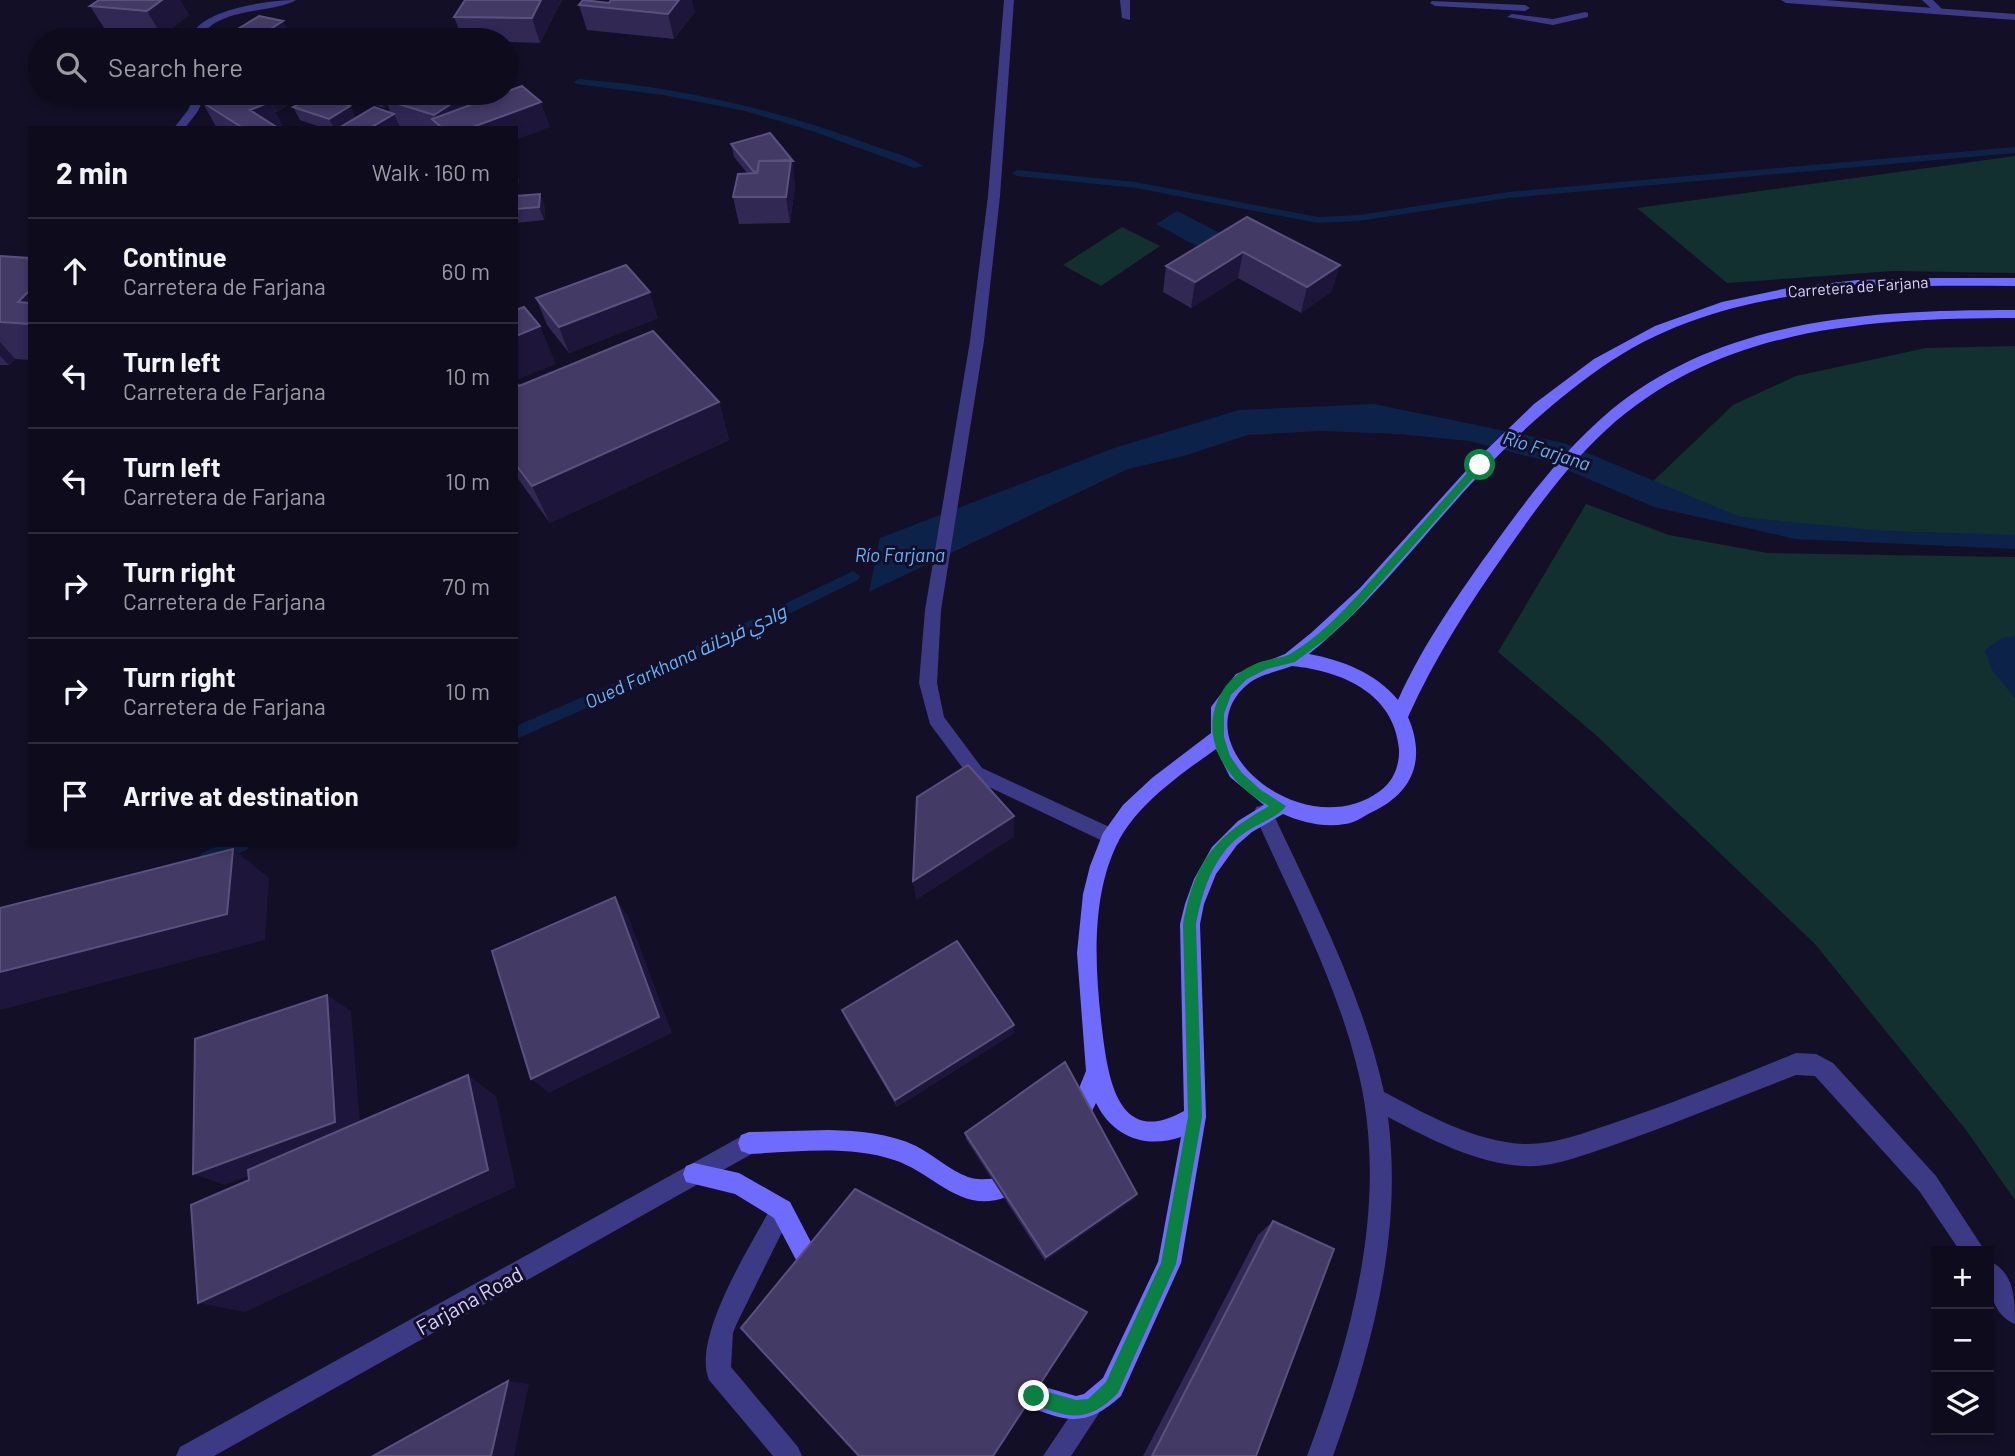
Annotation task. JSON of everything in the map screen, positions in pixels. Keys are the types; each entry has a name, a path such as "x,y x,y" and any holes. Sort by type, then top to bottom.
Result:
{"main road":[{"name":"Carretera de Farjana","path":"1291,659 1349,611 1480,465 1552,395 1621,347 1664,325 1749,298 1782,291 1858,283 2015,282"},
{"name":"Carretera de Farjana","path":"1400,716 1413,682 1431,651 1538,494 1616,414 1669,376 1711,355 1764,336 1822,323 1884,315 2015,314"},
{"name":"Carretera de Farjana","path":"1291,659 1316,661 1342,668 1365,680 1385,696 1400,716 1407,737 1408,760 1401,781 1384,798 1363,810 1337,816 1271,810 1238,777 1225,758 1219,737 1219,714 1227,693 1243,676 1265,665 1291,659"},
{"path":"1195,1117 1177,1130 1154,1133 1132,1128 1112,1114 1100,1093 1088,986 1088,945 1100,870 1111,837 1161,782 1219,737"},
{"path":"1034,1396 1063,1407 1091,1407 1112,1387 1169,1264 1195,1117 1190,924 1195,895 1205,870 1220,847 1271,810"},
{"path":"1084,1103 1095,1083 1097,1071"},
{"path":"749,1143 801,1141 903,1151 972,1191 986,1194 998,1189"},
{"path":"694,1174 739,1184 782,1210 812,1268"}],"street":[{"path":"204,28 212,21 239,8 291,0"},
{"path":"1009,0 993,208 937,584 928,683 936,719 956,750 976,773 1111,837"},
{"path":"1125,0 1127,18"},
{"path":"1786,0 2015,17"},
{"path":"1927,0 1939,11"},
{"path":"1435,3 1525,8"},
{"path":"1512,18 1553,22 1585,15"},
{"path":"181,126 196,105"},
{"path":"1271,810 1335,975 1375,1099 1380,1172 1374,1253 1363,1321 1346,1390 1320,1456"},
{"path":"1375,1099 1420,1122 1487,1149 1523,1155 1556,1153 1636,1126 1796,1064 1816,1065 1826,1070 1928,1184 1971,1246"},
{"name":"Farjana Road","path":"189,1456 749,1143"},
{"path":"782,1210 727,1317 721,1334 718,1371 789,1456"},
{"path":"1994,1280 2015,1312"},
{"path":"1056,1456 1091,1407"}],"green space":[{"path":"2015,156 2015,273 1893,271 1727,283 1637,208"},
{"path":"1122,227 1160,246 1101,286 1063,265"},
{"path":"2015,346 2015,536 1827,529 1740,517 1647,487 1733,405 1796,376 1926,348"},
{"path":"1586,504 1669,535 1768,553 2015,557 2015,1200 1966,1130 1815,944 1597,736 1498,652"}],"water":[{"path":"1177,211 1222,234 1200,248 1156,224"},
{"name":"Río Farjana","path":"1374,404 1564,443 1740,517 1885,531 2015,535 2015,549 1795,539 1654,507 1546,461 1469,441 1399,434 1320,431 1248,435 1184,456 1128,469 869,592 880,538 1114,448 1239,410"},
{"path":"2015,636 2015,698 1992,670 1985,650 2002,638"}],"building":[{"path":"99,0 162,0 147,11 90,6"},
{"path":"465,0 541,0 532,18 454,17"},
{"path":"583,0 609,3 611,0 679,0 668,14 579,5"},
{"path":"259,16 283,21 272,28 240,28"},
{"path":"522,86 541,102 475,126 440,126 432,119 470,105 518,105 518,87"},
{"path":"207,105 262,105 250,110 275,126 240,126"},
{"path":"297,105 350,106 329,119 293,107"},
{"path":"401,105 450,105 434,115"},
{"path":"374,107 394,114 373,126 342,126"},
{"path":"770,133 793,161 759,161 758,171 754,172 731,144"},
{"path":"791,160 786,197 733,197 738,174 757,173 759,161"},
{"path":"540,194 539,207 518,209 518,196"},
{"path":"1247,217 1340,265 1307,287 1243,252 1195,282 1166,266"},
{"path":"0,256 28,258 28,292 18,302 28,303 28,324 0,322"},
{"path":"626,265 650,292 559,327 536,298"},
{"path":"524,307 540,326 518,335 518,309"},
{"path":"653,331 719,402 532,486 518,468 519,386"},
{"path":"968,765 1014,816 913,881 917,797"},
{"path":"233,849 227,914 0,972 0,908"},
{"path":"615,897 659,1017 531,1079 492,951"},
{"path":"957,941 1014,1025 895,1100 842,1010"},
{"path":"327,995 335,1122 193,1174 195,1039"},
{"path":"1065,1062 1137,1194 1046,1257 965,1133"},
{"path":"468,1075 488,1170 198,1303 191,1205 249,1180 248,1170"},
{"path":"855,1189 1087,1312 993,1456 859,1456 741,1328"},
{"path":"1273,1221 1334,1249 1256,1456 1152,1456"},
{"path":"508,1381 491,1456 373,1456"}],"waterway":[{"path":"579,82 663,92 747,109 816,129 918,166"},
{"path":"1017,173 1136,185 1318,220 1359,218 1508,195 2015,150"},
{"name":"Oued Farkhana وادي فرخانة","path":"518,732 675,663 853,576"},
{"name":"Oued Farkhana وادي فرخانة","path":"208,858 236,847"}],"route":[{"path":"1034,1396 1063,1407 1076,1408 1091,1407 1100,1399 1112,1387 1169,1264 1195,1117 1190,924 1195,895 1205,870 1220,847 1263,813 1280,806 1257,794 1238,777 1225,758 1219,737 1219,714 1227,693 1243,676 1265,665 1291,659 1324,635 1349,611 1480,465"}]}
